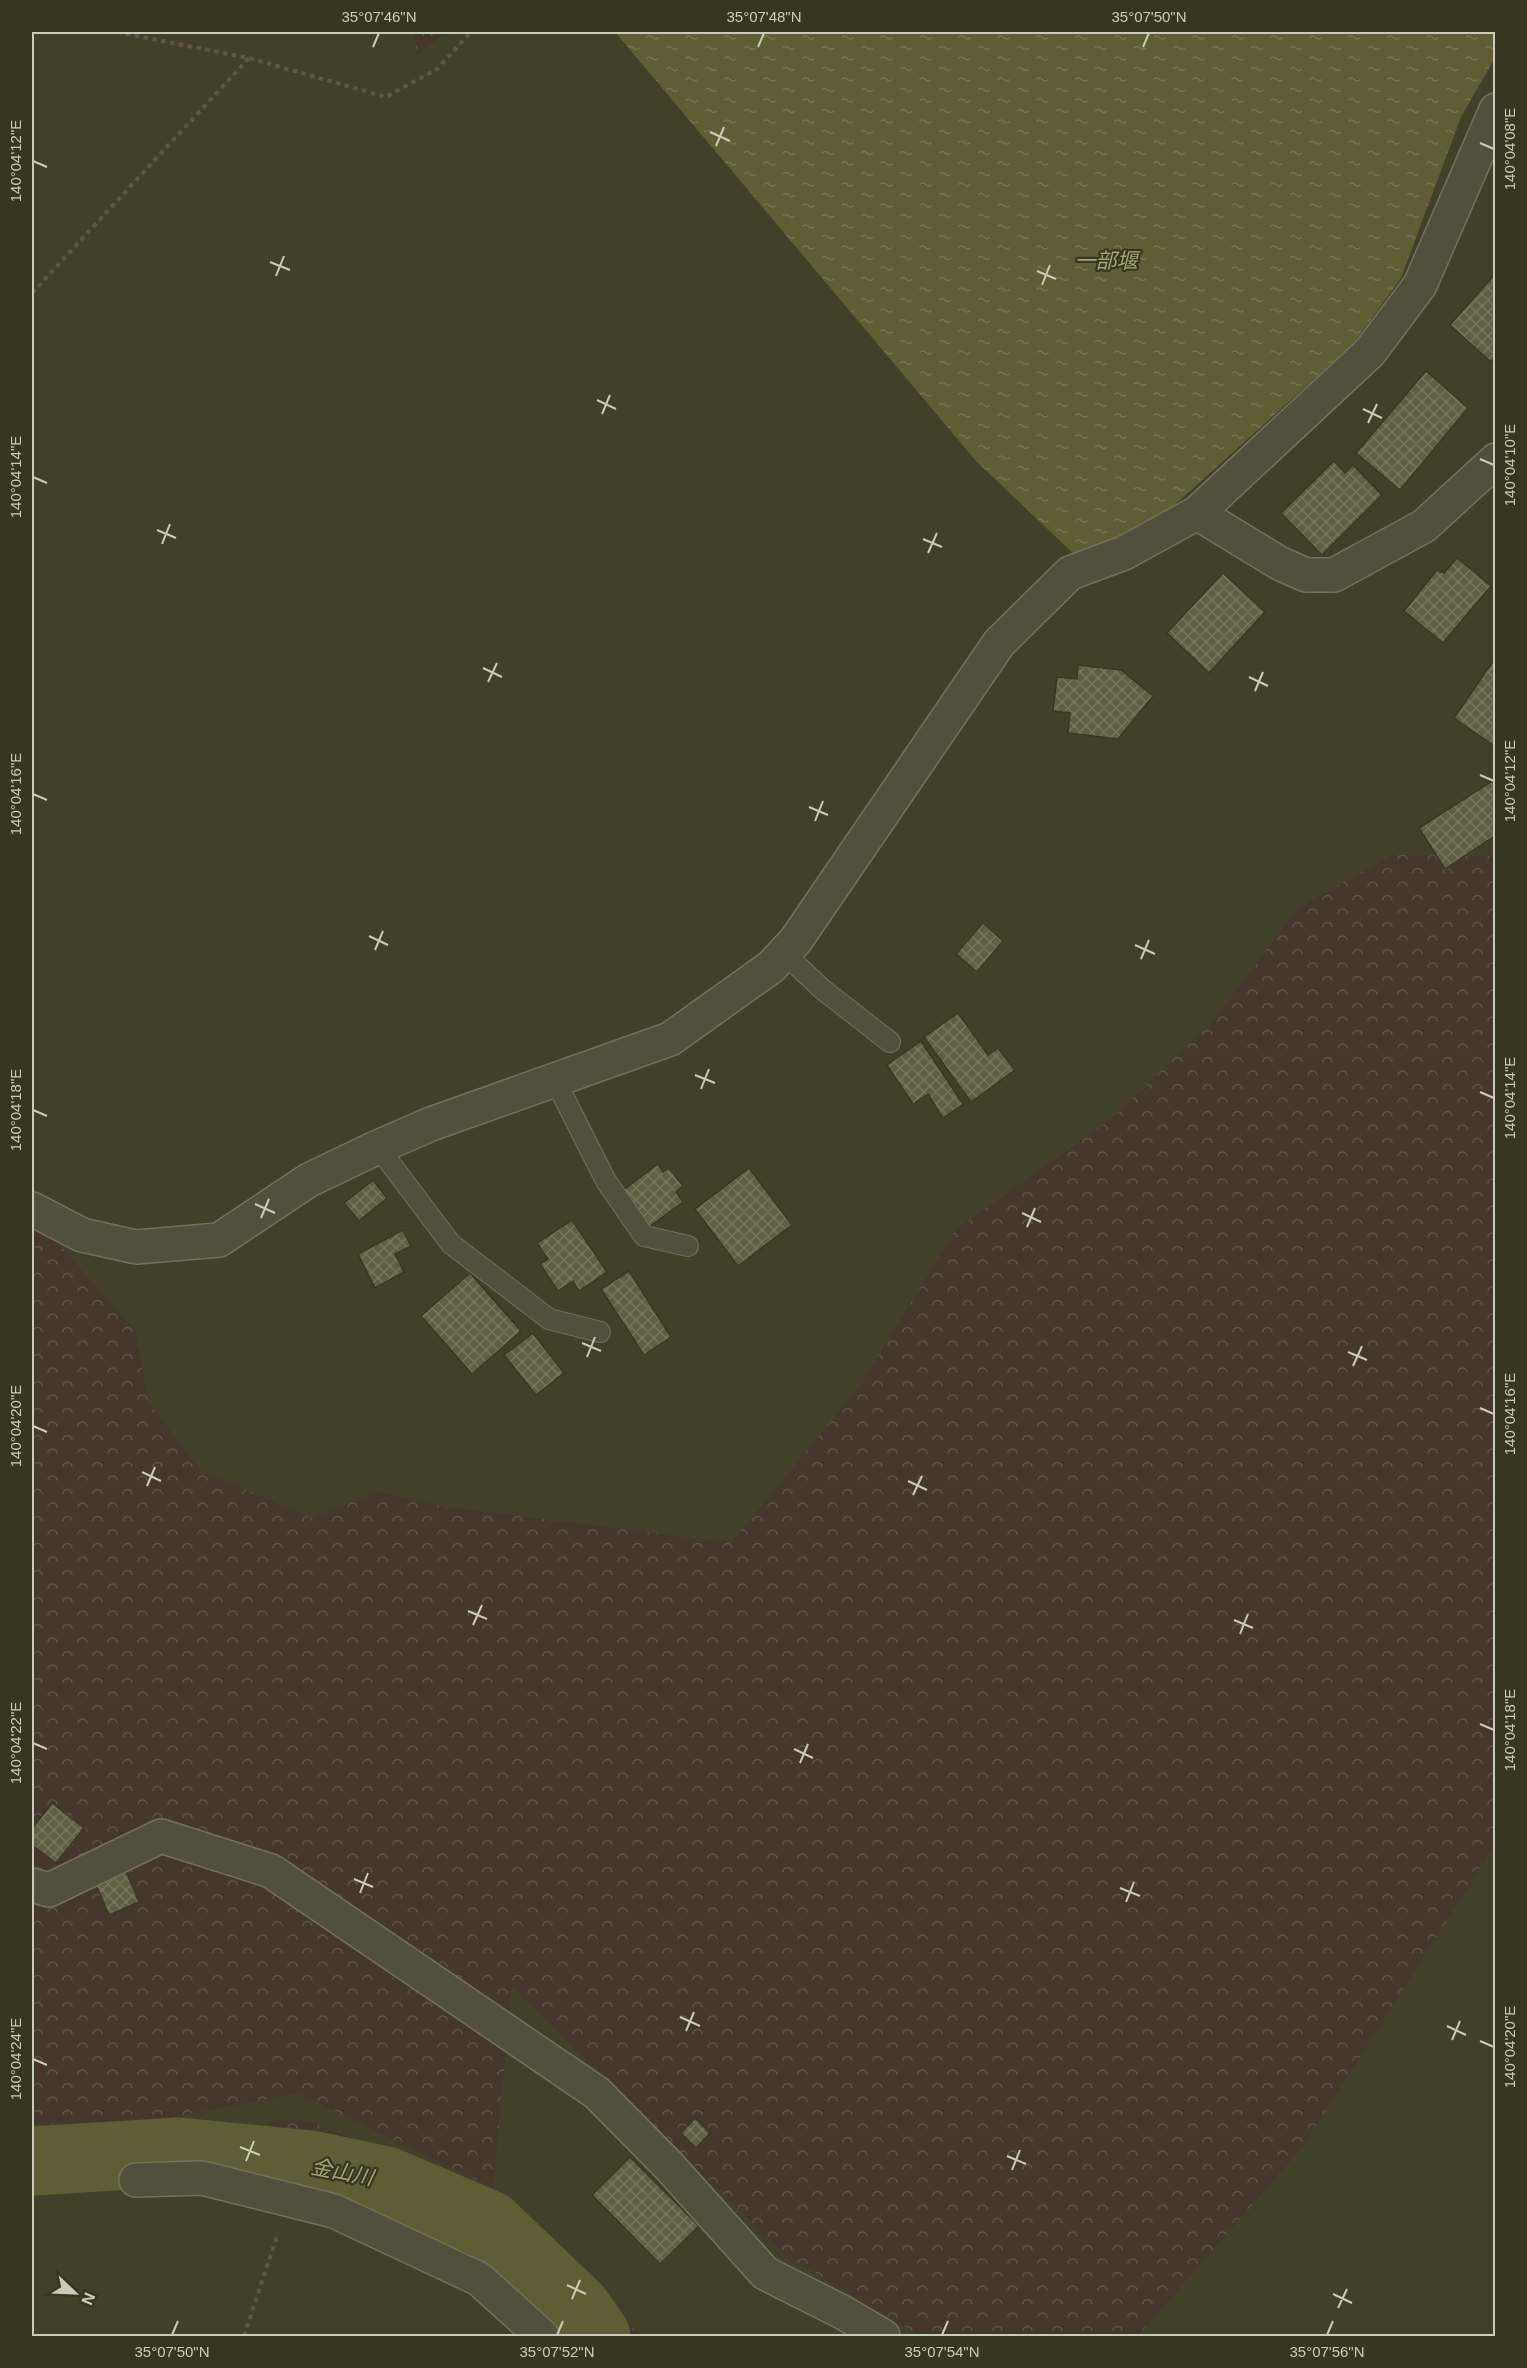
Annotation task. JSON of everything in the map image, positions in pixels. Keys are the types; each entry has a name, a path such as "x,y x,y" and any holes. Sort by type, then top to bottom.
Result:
{"street":[{"path":"32,1209 82,1235 136,1247 219,1240 309,1180 378,1147 431,1124 670,1039 771,967 796,940 999,644 1070,573 1124,553 1197,513 1370,352 1420,285 1496,110"},
{"path":"1197,513 1279,563 1306,575 1334,575 1424,526 1496,460"},
{"path":"32,1885 49,1890 162,1836 271,1871 597,2093 669,2166 765,2273 842,2312 883,2337"},
{"path":"136,2180 202,2178 334,2211 479,2280 542,2337"}],"lane":[{"path":"784,953 822,988 890,1042"},
{"path":"555,1080 606,1181 644,1236 688,1246"},
{"path":"378,1147 451,1244 549,1319 600,1332"}],"path":[{"path":"117,32 249,58 386,97 437,69 471,32"},
{"path":"32,293 249,58"},
{"path":"244,2337 289,2198"}],"green space":[{"path":"414,32 447,32 417,55"},
{"path":"1392,855 1495,856 1495,1845 1302,2148 1138,2336 921,2336 785,2255 512,1987 493,2188 298,2093 137,2124 32,2124 32,1223 52,1236 136,1332 148,1401 200,1470 311,1518 378,1492 441,1506 731,1543 860,1386 956,1229 1109,1121 1214,1020 1298,908"},
{"path":"268,2121 310,2122 400,2158 513,2222 644,2336 572,2336 513,2270 424,2224 339,2194 283,2148"}],"water":[{"name":"一部堰","path":"615,32 1495,32 1496,56 1461,117 1401,278 1354,343 1168,511 1118,545 1076,556 976,461"}],"building":[{"path":"1496,273 1496,357 1491,362 1450,325"},
{"path":"1426,371 1468,408 1400,490 1356,453"},
{"path":"1334,461 1345,473 1353,465 1382,495 1322,555 1281,513"},
{"path":"1457,558 1491,586 1443,643 1404,611 1437,570 1444,573"},
{"path":"1223,573 1265,612 1209,673 1167,633"},
{"path":"1494,660 1496,661 1496,747 1454,718"},
{"path":"1078,665 1121,670 1153,696 1118,739 1068,733 1070,713 1053,711 1057,677 1077,679"},
{"path":"1492,781 1496,787 1496,835 1445,869 1419,828"},
{"path":"983,923 1003,941 977,972 956,954"},
{"path":"958,1013 988,1055 998,1048 1015,1070 971,1102 924,1037"},
{"path":"921,1041 963,1104 943,1118 928,1094 913,1104 887,1065"},
{"path":"658,1164 663,1172 669,1168 683,1186 676,1192 683,1202 649,1227 622,1191"},
{"path":"749,1168 792,1225 738,1266 695,1209"},
{"path":"373,1180 387,1198 359,1221 344,1203"},
{"path":"572,1220 607,1272 579,1291 573,1281 558,1291 540,1264 548,1259 537,1243"},
{"path":"403,1230 411,1246 395,1254 404,1272 375,1288 358,1254"},
{"path":"629,1271 671,1337 644,1355 601,1289"},
{"path":"470,1273 521,1331 472,1374 421,1316"},
{"path":"533,1333 564,1373 536,1395 504,1355"},
{"path":"52,1803 84,1828 56,1863 32,1845 32,1829"},
{"path":"124,1867 139,1902 109,1915 94,1880"},
{"path":"695,2118 710,2133 696,2148 681,2133"},
{"path":"630,2157 699,2226 660,2264 592,2195"}],"waterway":[{"name":"金山川","path":"32,2161 179,2152 311,2165 386,2181 489,2225 577,2309 596,2336"}]}
